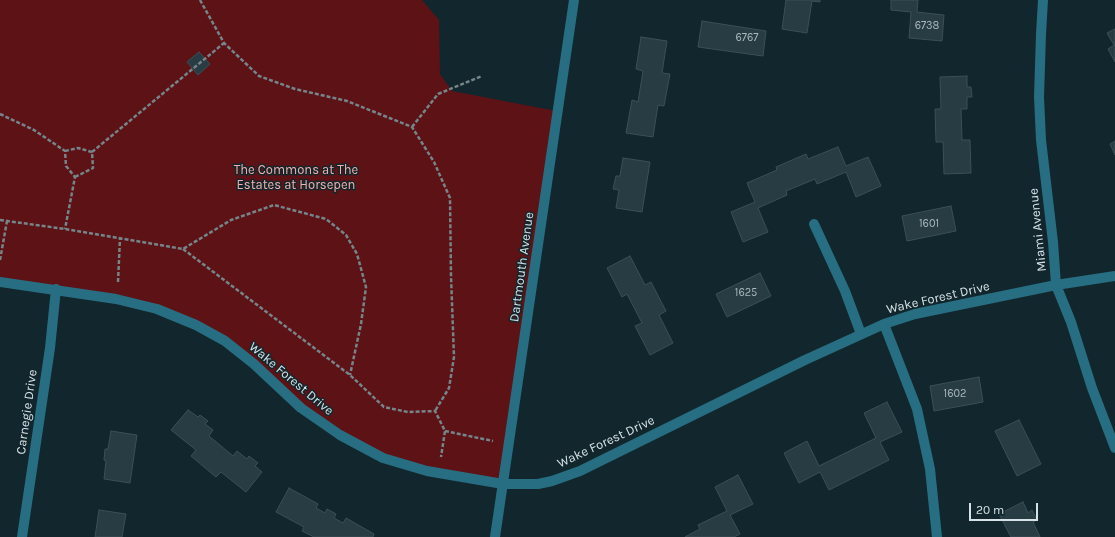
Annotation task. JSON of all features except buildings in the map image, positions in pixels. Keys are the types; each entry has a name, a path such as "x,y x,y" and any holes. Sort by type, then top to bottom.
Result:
{"street":[{"name":"Dartmouth Avenue","path":"495,537 574,0"},
{"name":"Miami Avenue","path":"1044,0 1041,34 1041,140 1053,242 1056,285 1071,322 1092,388 1115,448"},
{"path":"814,224 845,291 861,334"},
{"name":"Wake Forest Drive","path":"0,282 116,299 157,309 196,325 225,341 254,364 301,408 340,435 384,458 427,471 503,484 538,484 552,481 580,471 805,360 884,324 915,314 1056,285 1115,276"},
{"name":"Carnegie Drive","path":"22,537 50,348 56,290"},
{"path":"884,324 917,409 930,469 937,537"}],"path":[{"path":"200,0 224,44 259,76 295,89 347,101 412,127 434,162 450,198 454,358 449,388 435,411"},
{"path":"92,152 224,44"},
{"path":"412,127 438,94 482,76"},
{"path":"0,114 34,130 65,152"},
{"path":"65,152 78,148 92,152"},
{"path":"65,152 66,166 75,177"},
{"path":"75,177 93,168 92,152"},
{"path":"65,229 75,177"},
{"path":"183,249 231,220 274,205 326,219 346,235 357,254 366,287 361,324 350,376"},
{"path":"0,220 65,229 183,249 350,376 384,407 408,412 435,411"},
{"path":"0,260 7,221"},
{"path":"116,299 120,238"},
{"path":"435,411 445,431 439,473"},
{"path":"445,431 509,444"}],"green space":[{"name":"The Commons at The Estates at Horsepen","path":"0,0 422,0 439,20 440,74 452,91 556,111 500,483 401,463 325,425 218,337 142,305 0,282"}]}
